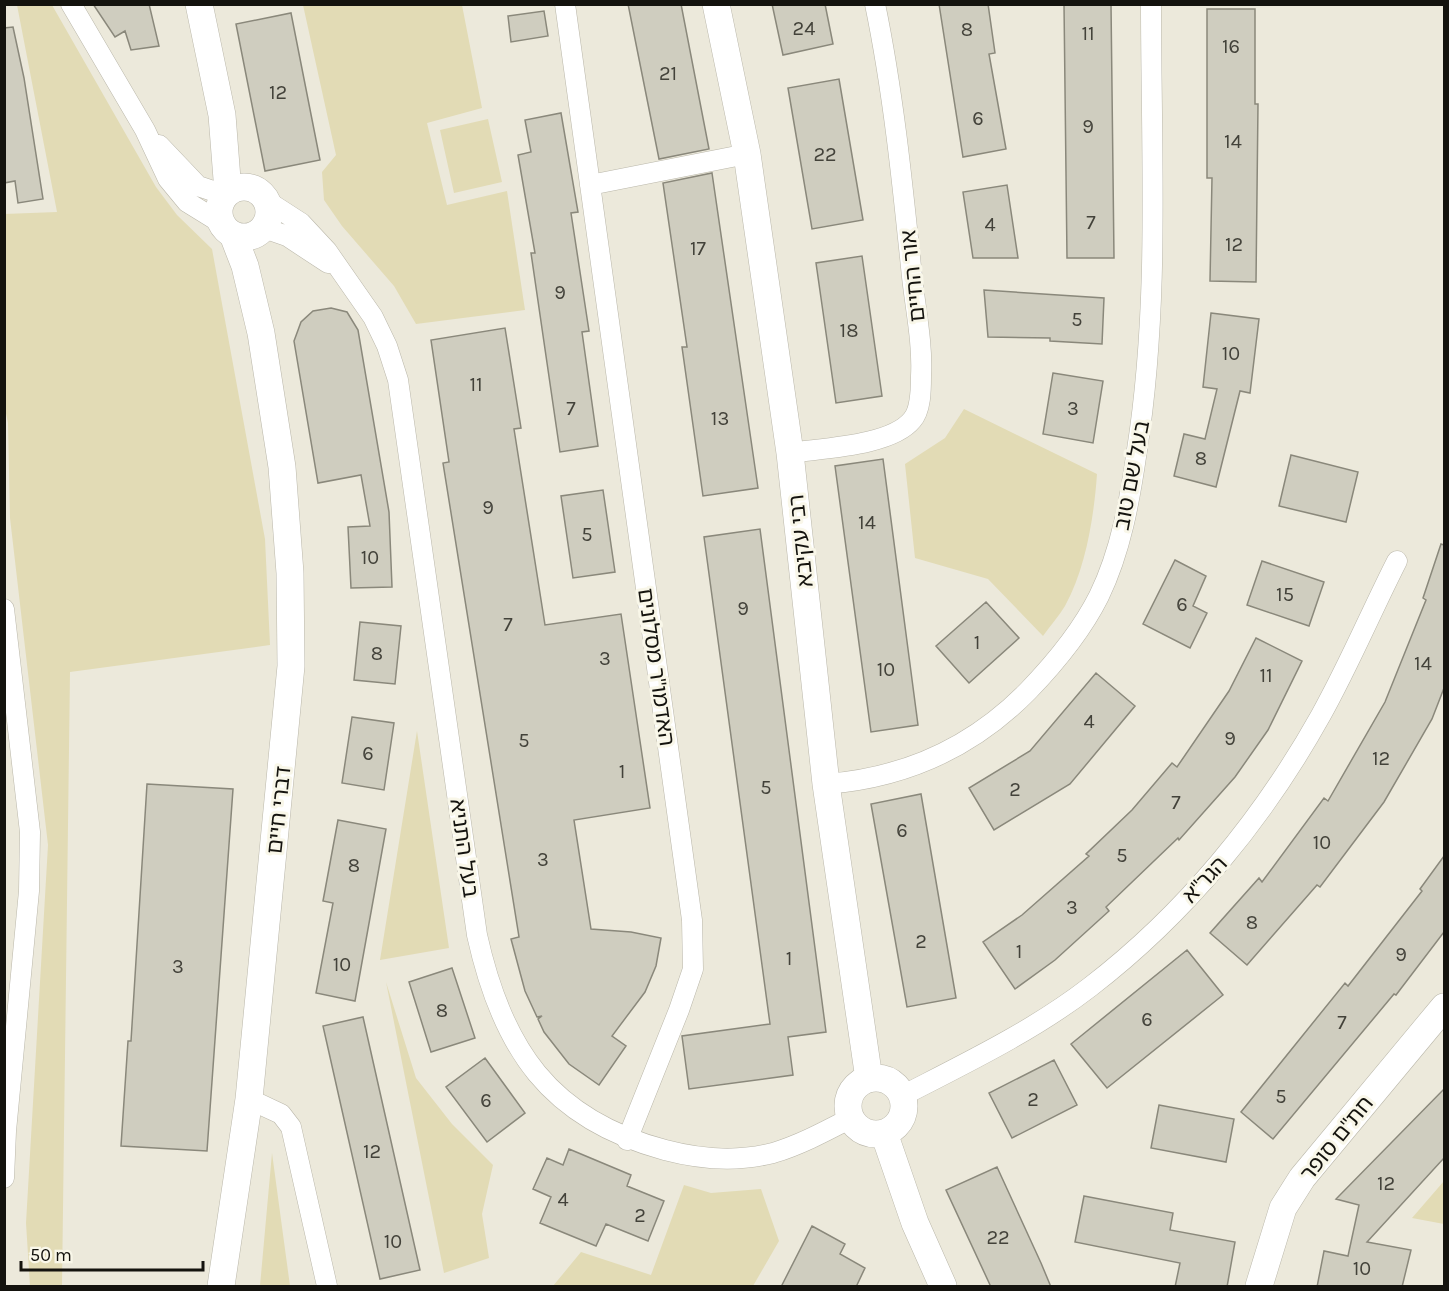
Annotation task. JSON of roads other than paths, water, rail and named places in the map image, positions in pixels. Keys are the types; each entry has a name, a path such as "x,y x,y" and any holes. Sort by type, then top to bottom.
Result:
{"street":[{"path":"71,4 145,130 160,163 177,191 194,207 227,229 247,237 262,230 269,215 222,115"},
{"path":"200,4 222,115 226,194 219,209 227,229"},
{"name":"האדמו\"ר מסלונים","path":"565,4 692,920 693,969 627,1140"},
{"name":"רבי עקיבא","path":"716,4 747,154 790,453 826,784 869,1079"},
{"name":"אור החיים","path":"790,453 873,440 893,433 912,421 919,407 922,374 902,179 886,61 875,4"},
{"name":"בעל שם טוב","path":"826,784 864,781 904,770 975,735 1013,706 1044,674 1078,633 1100,594 1121,536 1133,478 1147,385 1153,211 1151,4"},
{"path":"145,130 189,179 206,191 226,194 241,186 261,195"},
{"path":"590,185 747,154"},
{"name":"בעל התניא","path":"261,195 310,231 346,279 372,317 387,346 398,380 475,923 486,978 503,1021 517,1047 552,1091 584,1117 627,1140 681,1154 725,1159 771,1153 807,1141 851,1118"},
{"name":"דברי חיים","path":"221,1287 249,1099 291,666 290,573 282,467 261,333 245,266 227,229"},
{"name":"בעל התניא","path":"262,230 287,236 306,247 346,279"},
{"name":"דברי חיים","path":"261,333 262,230"},
{"name":"הגר\"א","path":"902,1096 1036,1024 1090,986 1153,931 1221,864 1273,793 1321,715 1397,561"},
{"path":"4,609 30,832 29,891 6,1131 4,1178"},
{"name":"חת\"ם סופר","path":"1259,1287 1283,1208 1302,1179 1444,1007"},
{"path":"869,1079 885,1079 893,1083 902,1096 903,1114 892,1129 869,1133 855,1124 851,1118 849,1110 851,1094 856,1087 869,1079"},
{"path":"249,1099 281,1114 291,1127 327,1287"},
{"path":"884,1132 915,1223 943,1287"}]}
